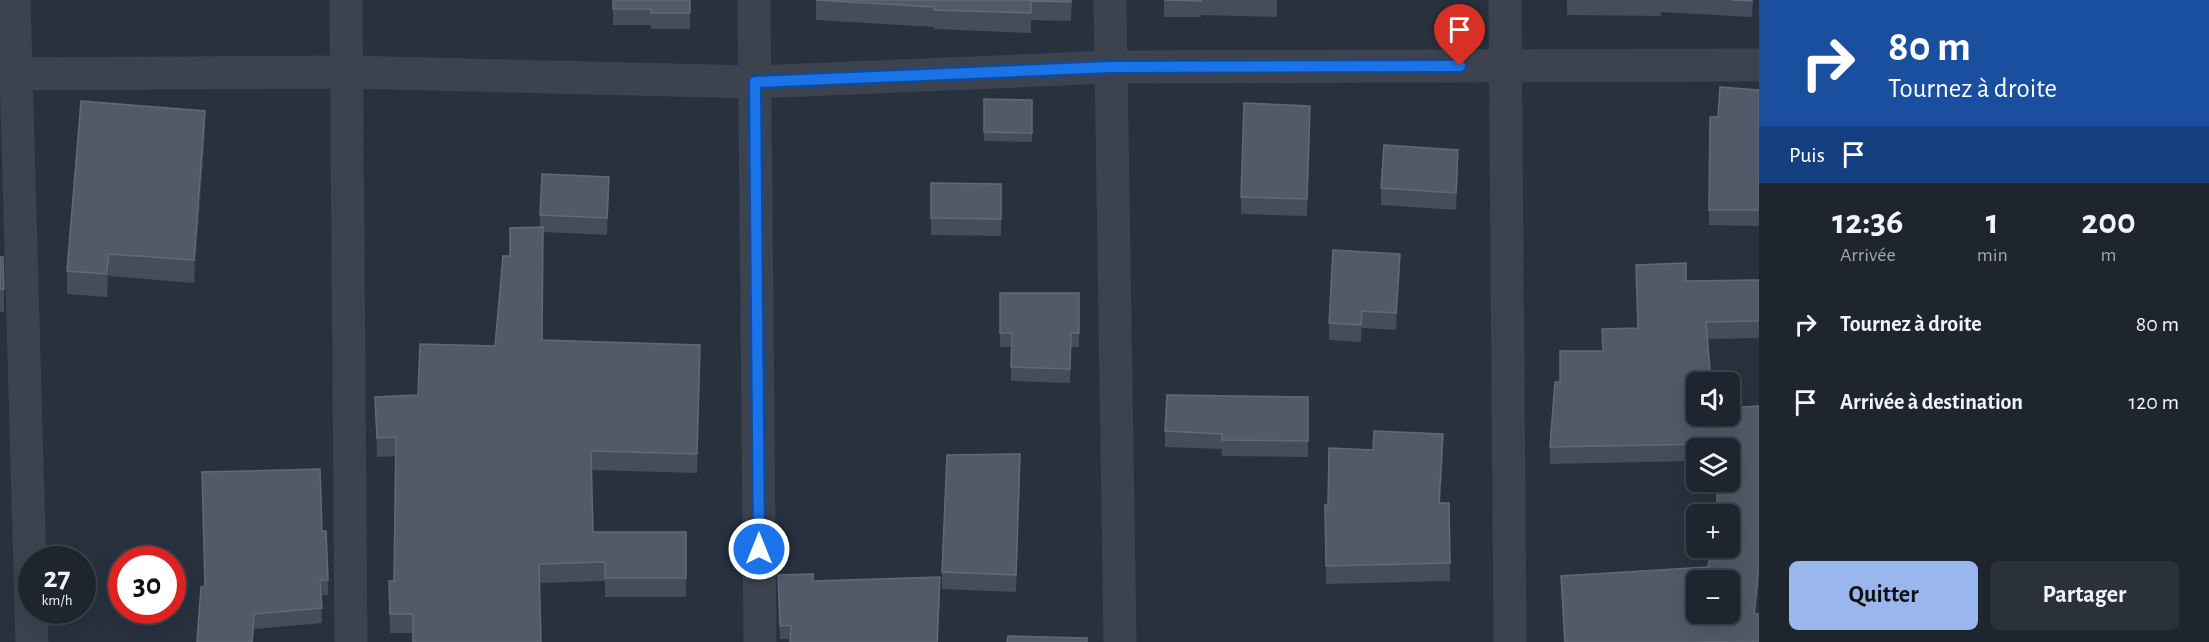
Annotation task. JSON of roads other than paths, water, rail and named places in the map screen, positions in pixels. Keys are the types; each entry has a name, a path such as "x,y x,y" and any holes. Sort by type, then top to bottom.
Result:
{"street":[{"path":"14,0 32,642"},
{"path":"346,0 351,642"},
{"path":"754,0 760,642"},
{"path":"1110,0 1120,642"},
{"path":"1505,0 1510,642"},
{"path":"16,74 347,72 755,82 1112,67 1759,65"}]}
